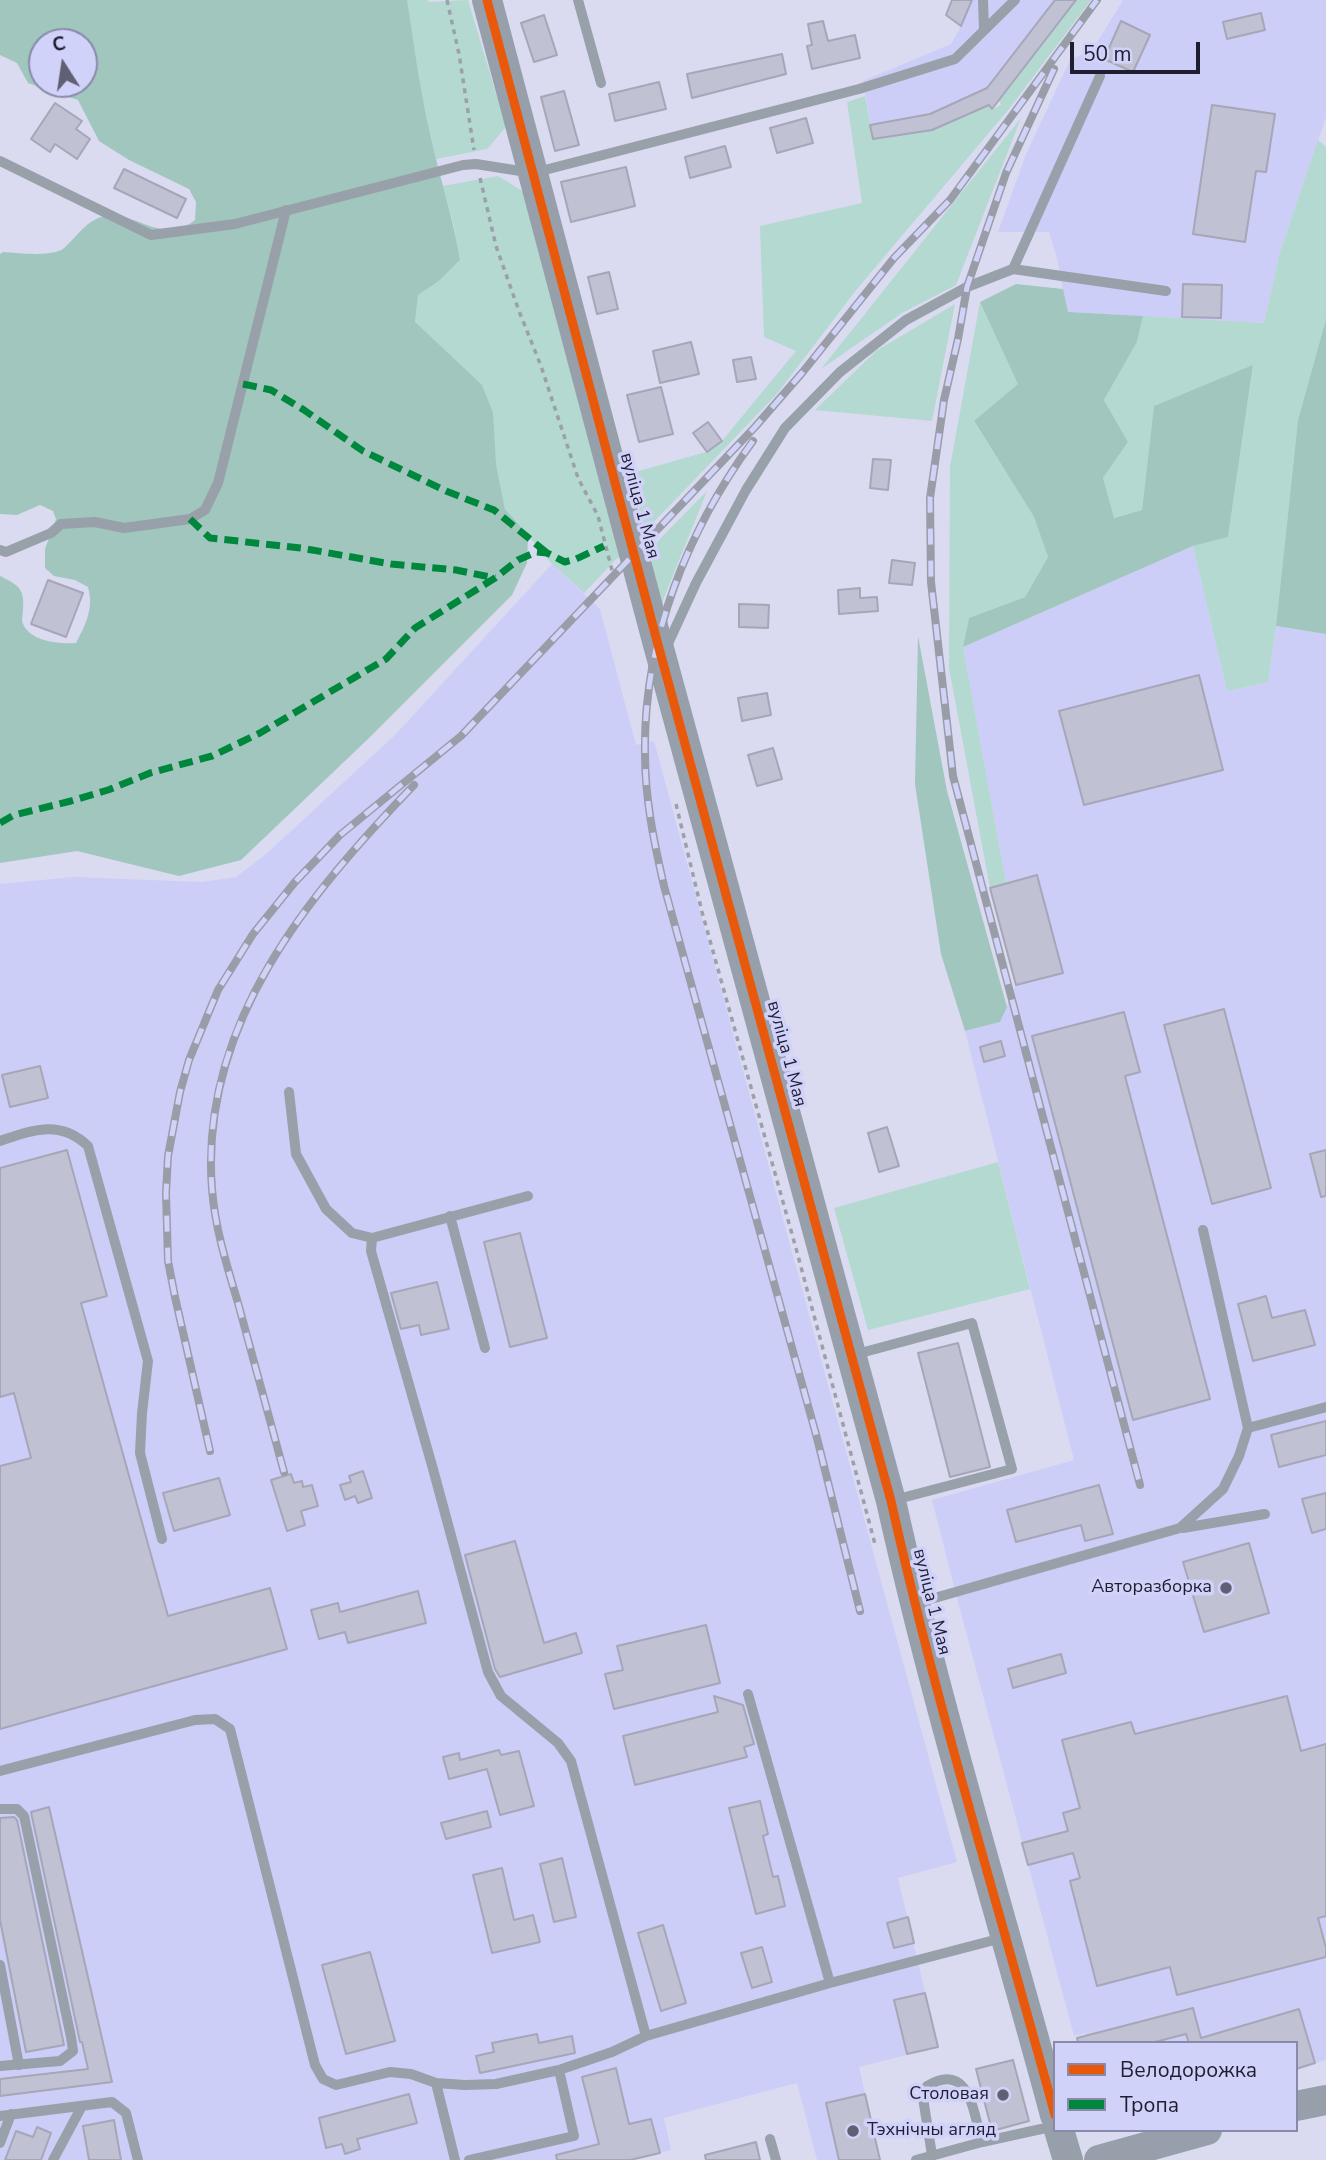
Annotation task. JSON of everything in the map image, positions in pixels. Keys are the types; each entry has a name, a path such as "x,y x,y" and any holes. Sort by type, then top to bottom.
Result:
{"street":[{"name":"вуліца 1 Мая","path":"487,0 661,656 891,1501 914,1604 1053,2108"},
{"path":"1298,2106 1326,2100"},
{"path":"1060,2132 1068,2160"},
{"path":"1099,2160 1200,2132"}],"lane":[{"path":"578,0 601,83"},
{"path":"983,0 984,30"},
{"path":"0,161 151,235 235,224 438,171 477,164 533,173 859,89 955,59 1015,0"},
{"path":"1013,269 1100,76"},
{"path":"0,550 6,552 51,533 61,524 95,522 124,527 190,519 205,510 218,482 286,210"},
{"path":"661,656 739,502 785,428 840,372 906,320 967,287 1013,269 1166,291"},
{"path":"289,1092 296,1154 326,1209 352,1233 372,1237 528,1196"},
{"path":"0,1141 36,1129 58,1129 78,1136 88,1146 148,1361 140,1453 162,1539"},
{"path":"450,1216 485,1348"},
{"path":"1180,1528 1223,1489 1239,1456 1248,1428 1203,1230"},
{"path":"372,1237 371,1251 488,1672 501,1696 558,1743 571,1761 646,2036"},
{"path":"852,1355 972,1323 1012,1469 891,1501"},
{"path":"1248,1428 1326,1406"},
{"path":"914,1604 1180,1528 1265,1514"},
{"path":"748,1694 830,1983"},
{"path":"0,1771 195,1720 215,1719 230,1729 315,2065 323,2079 336,2085 390,2072 411,2074 436,2083 496,2084 559,2070 612,2052 646,2036 830,1983 1005,1937"},
{"path":"0,1810 17,1809 24,1816 73,2051 60,2061 0,2066"},
{"path":"0,1965 19,2065"},
{"path":"469,2160 574,2136 559,2070"},
{"path":"932,2155 922,2098 927,2086 938,2080 959,2081 967,2090 982,2142"},
{"path":"436,2083 455,2160"},
{"path":"0,2143 6,2115 112,2102 126,2113 138,2160"},
{"path":"53,2160 82,2106"},
{"path":"916,2160 1053,2126"},
{"path":"770,2138 776,2160"}],"path":[{"path":"447,0 477,164 496,246 541,366 578,478 598,516 617,589"},
{"path":"675,800 702,912 878,1556"}],"shaded area":[{"path":"952,0 1076,0 999,100 932,129 873,139 863,81 951,44 961,26 946,15"},
{"path":"1123,0 1326,0 1326,117 1280,252 1264,323 1067,312 1049,232 998,232 1026,154 1070,60 1093,49"},
{"path":"1193,546 1227,691 1268,682 1276,626 1326,634 1326,2060 1298,2068 1298,2041 1088,2041 1086,2033 1074,2036 932,1500 1074,1460 965,1031 1000,1022 1016,985 990,888 1006,883 963,647"},
{"path":"552,564 600,609 636,745 654,741 957,1862 898,1878 938,2047 859,2067 880,2160 817,2160 797,2083 664,2118 671,2150 630,2160 0,2160 0,884 73,877 202,882 236,877 265,855 395,735"}],"green space":[{"path":"0,0 407,0 426,116 460,260 439,281 418,295 415,322 482,385 493,413 496,464 505,509 528,535 527,563 512,595 368,739 241,860 179,876 77,851 0,863 0,576 16,585 21,592 22,621 25,628 45,640 76,643 86,622 90,595 88,587 75,580 54,576 45,568 45,549 56,519 53,511 40,505 17,515 0,514 0,254 58,251 90,223 112,215 158,228 170,230 182,227 195,220 196,202 189,189 129,160 99,141 78,100 72,98 98,98 98,28 28,28 28,83 17,63 0,55"},
{"path":"406,0 468,0 506,127 487,149 436,159"},
{"path":"1076,0 1091,0 1009,109 857,289 776,395 644,532 632,473 706,452 722,441 796,351 764,337 760,226 862,203 847,102 865,96 873,139 932,130 989,105 993,109 1001,105 999,100"},
{"path":"1021,118 956,285 902,313 821,369"},
{"path":"1318,140 1326,147 1326,319 1298,420 1268,682 1227,691 1193,546 1228,537 1253,366 1154,406 1142,510 1113,518 1103,478 1128,442 1104,400 1137,342 1143,316 1264,323 1280,252"},
{"path":"498,176 524,192 624,551 584,593 552,564 505,509 496,464 415,322 418,295 439,281 460,260 443,186"},
{"path":"1016,284 1063,289 1068,312 1143,316 1137,342 1104,400 1128,442 1103,478 1114,518 1142,510 1154,406 1253,365 1228,537 1193,546 963,647 969,618 1025,597 1048,557 1034,517 974,421 1018,384 980,302"},
{"path":"980,302 1019,384 974,422 1034,517 1048,557 1025,597 969,618 963,647 1006,883 990,888 949,668 950,467"},
{"path":"955,304 932,421 815,410 876,351"},
{"path":"1326,319 1326,634 1276,626 1298,420"},
{"path":"707,491 661,605 649,550"},
{"path":"918,636 947,791 1007,1007 1000,1022 965,1031 941,954 915,784"},
{"path":"998,1162 1030,1289 868,1330 834,1208"}],"building":[{"path":"952,0 972,0 961,26 946,15"},
{"path":"1055,0 1076,0 992,109 989,105 932,130 873,139 870,125 930,114 987,88"},
{"path":"1261,13 1265,30 1227,39 1223,22"},
{"path":"544,15 557,55 534,62 521,23"},
{"path":"823,21 828,41 855,35 860,58 812,69 807,46 812,45 808,24"},
{"path":"1121,21 1150,35 1133,72 1104,59"},
{"path":"782,54 786,74 692,98 687,74"},
{"path":"659,82 666,109 615,121 609,94"},
{"path":"564,91 579,145 555,151 541,97"},
{"path":"55,103 82,121 76,129 90,139 77,159 55,144 50,152 31,139"},
{"path":"1212,105 1275,114 1266,172 1256,171 1245,242 1193,234"},
{"path":"806,118 813,143 777,153 770,128"},
{"path":"725,146 731,167 690,178 685,157"},
{"path":"626,167 635,206 571,222 561,182"},
{"path":"124,169 186,199 177,218 114,188"},
{"path":"609,272 618,309 597,314 588,277"},
{"path":"1183,284 1222,285 1221,318 1182,317"},
{"path":"691,342 699,374 660,383 653,351"},
{"path":"751,357 756,379 737,382 733,360"},
{"path":"661,387 673,434 639,442 627,395"},
{"path":"708,422 722,441 707,452 693,433"},
{"path":"873,459 891,460 888,490 870,488"},
{"path":"892,560 915,563 912,585 889,583"},
{"path":"48,580 83,593 66,637 31,624"},
{"path":"860,588 860,598 877,597 878,611 839,614 838,590"},
{"path":"739,604 769,605 768,628 739,627"},
{"path":"1199,675 1223,770 1084,805 1059,711"},
{"path":"767,693 771,715 742,721 738,698"},
{"path":"773,748 782,779 757,786 748,755"},
{"path":"1037,875 1063,973 1016,985 990,888"},
{"path":"1224,1009 1271,1188 1212,1204 1164,1025"},
{"path":"1124,1012 1140,1072 1125,1076 1210,1399 1133,1420 1032,1036"},
{"path":"1001,1041 1005,1056 984,1062 980,1047"},
{"path":"40,1066 48,1098 10,1107 2,1075"},
{"path":"887,1127 899,1166 879,1172 868,1133"},
{"path":"67,1150 107,1296 81,1303 168,1616 270,1588 287,1649 0,1729 0,1466 31,1458 14,1393 0,1397 0,1168"},
{"path":"1326,1150 1326,1196 1321,1197 1310,1154"},
{"path":"520,1233 547,1338 510,1347 484,1242"},
{"path":"437,1282 449,1329 421,1335 419,1325 401,1329 391,1293"},
{"path":"1266,1296 1272,1318 1305,1310 1315,1345 1253,1361 1238,1304"},
{"path":"958,1343 990,1467 950,1477 918,1353"},
{"path":"1326,1421 1326,1455 1279,1467 1271,1435"},
{"path":"363,1471 372,1498 358,1503 355,1496 345,1500 340,1485 351,1482 349,1476"},
{"path":"291,1474 294,1483 302,1481 303,1487 312,1485 318,1506 301,1511 305,1525 287,1531 271,1480"},
{"path":"219,1478 230,1515 174,1531 163,1493"},
{"path":"1099,1485 1113,1534 1085,1541 1081,1525 1016,1542 1007,1510"},
{"path":"1326,1493 1326,1529 1312,1533 1302,1499"},
{"path":"515,1541 544,1643 576,1633 582,1653 500,1677 495,1669 465,1555"},
{"name":"Авторазборка","path":"1249,1543 1269,1613 1204,1632 1183,1562"},
{"path":"418,1591 426,1623 348,1643 345,1632 319,1639 311,1610 338,1603 340,1612"},
{"path":"706,1625 720,1683 614,1709 605,1674 623,1670 617,1646"},
{"path":"1061,1654 1066,1673 1013,1688 1008,1669"},
{"path":"714,1696 743,1705 754,1744 744,1747 747,1757 635,1785 623,1736 718,1712"},
{"path":"1287,1696 1301,1751 1326,1744 1326,1916 1318,1918 1326,1957 1177,1995 1170,1967 1097,1986 1070,1881 1080,1878 1073,1853 1028,1865 1022,1843 1068,1831 1063,1813 1080,1808 1062,1740 1131,1722 1135,1734"},
{"path":"499,1750 501,1755 519,1751 534,1806 500,1815 487,1769 449,1779 443,1757 459,1753 460,1760"},
{"path":"760,1801 768,1834 763,1836 773,1877 778,1876 785,1906 756,1914 729,1808"},
{"path":"49,1807 112,2082 0,2096 0,2079 88,2069 31,1812"},
{"path":"487,1811 491,1827 446,1839 441,1823"},
{"path":"14,1817 17,1820 64,2045 26,2052 0,1920 0,1818"},
{"path":"562,1858 576,1917 554,1922 540,1864"},
{"path":"502,1868 514,1920 533,1915 540,1942 492,1953 473,1875"},
{"path":"908,1917 914,1943 894,1948 887,1923"},
{"path":"663,1925 686,2003 661,2011 638,1933"},
{"path":"762,1947 772,1982 752,1988 741,1953"},
{"path":"370,1952 395,2041 346,2054 322,1965"},
{"path":"925,1993 938,2047 907,2054 894,2000"},
{"path":"1193,2008 1201,2038 1299,2009 1315,2063 1298,2068 1298,2041 1188,2041 1186,2034 1159,2041 1078,2041 1077,2038"},
{"path":"537,2034 539,2043 572,2036 575,2053 480,2073 476,2056 494,2052 492,2043"},
{"name":"Столовая","path":"1013,2060 1029,2121 992,2131 976,2069"},
{"path":"616,2068 629,2124 651,2119 660,2153 630,2160 557,2160 556,2155 599,2144 582,2077"},
{"path":"409,2094 417,2123 357,2139 360,2149 345,2154 342,2144 326,2148 319,2118"},
{"name":"Тэхнічны агляд","path":"865,2094 880,2160 839,2160 826,2103"},
{"path":"114,2120 121,2160 89,2160 83,2126"},
{"path":"37,2127 51,2133 41,2160 5,2160 16,2131 33,2137"},
{"path":"756,2142 760,2160 706,2160 705,2155"}],"railway":[{"path":"210,1451 168,1261 166,1193 168,1156 180,1092 189,1060 218,990 253,934 295,882 340,835 461,736 755,427 894,258 950,200 1097,0"},
{"path":"1054,69 1006,173 967,287 944,400 930,498 931,582 953,776 1140,1485"},
{"path":"753,441 729,476 689,550 661,629 646,712 648,804 664,886 817,1438 860,1611"},
{"path":"284,1472 216,1218 212,1189 213,1129 223,1072 242,1018 268,967 300,918 336,871 414,785"}],"marked path":[{"path":"243,384 271,390 363,451 446,491 494,510 547,553"},
{"path":"190,519 210,538 301,548 495,578"},
{"path":"0,823 14,815 108,790 150,773 212,756 260,733 386,659 415,628 495,578 518,560 536,552 547,553 565,562 604,546"}],"cycle path":[{"path":"487,0 657,641 891,1501 949,1732 1053,2108"}],"place":[{"name":"Авторазборка","path":"1226,1588"},
{"name":"Столовая","path":"1003,2095"},
{"name":"Тэхнічны агляд","path":"853,2131"}]}
